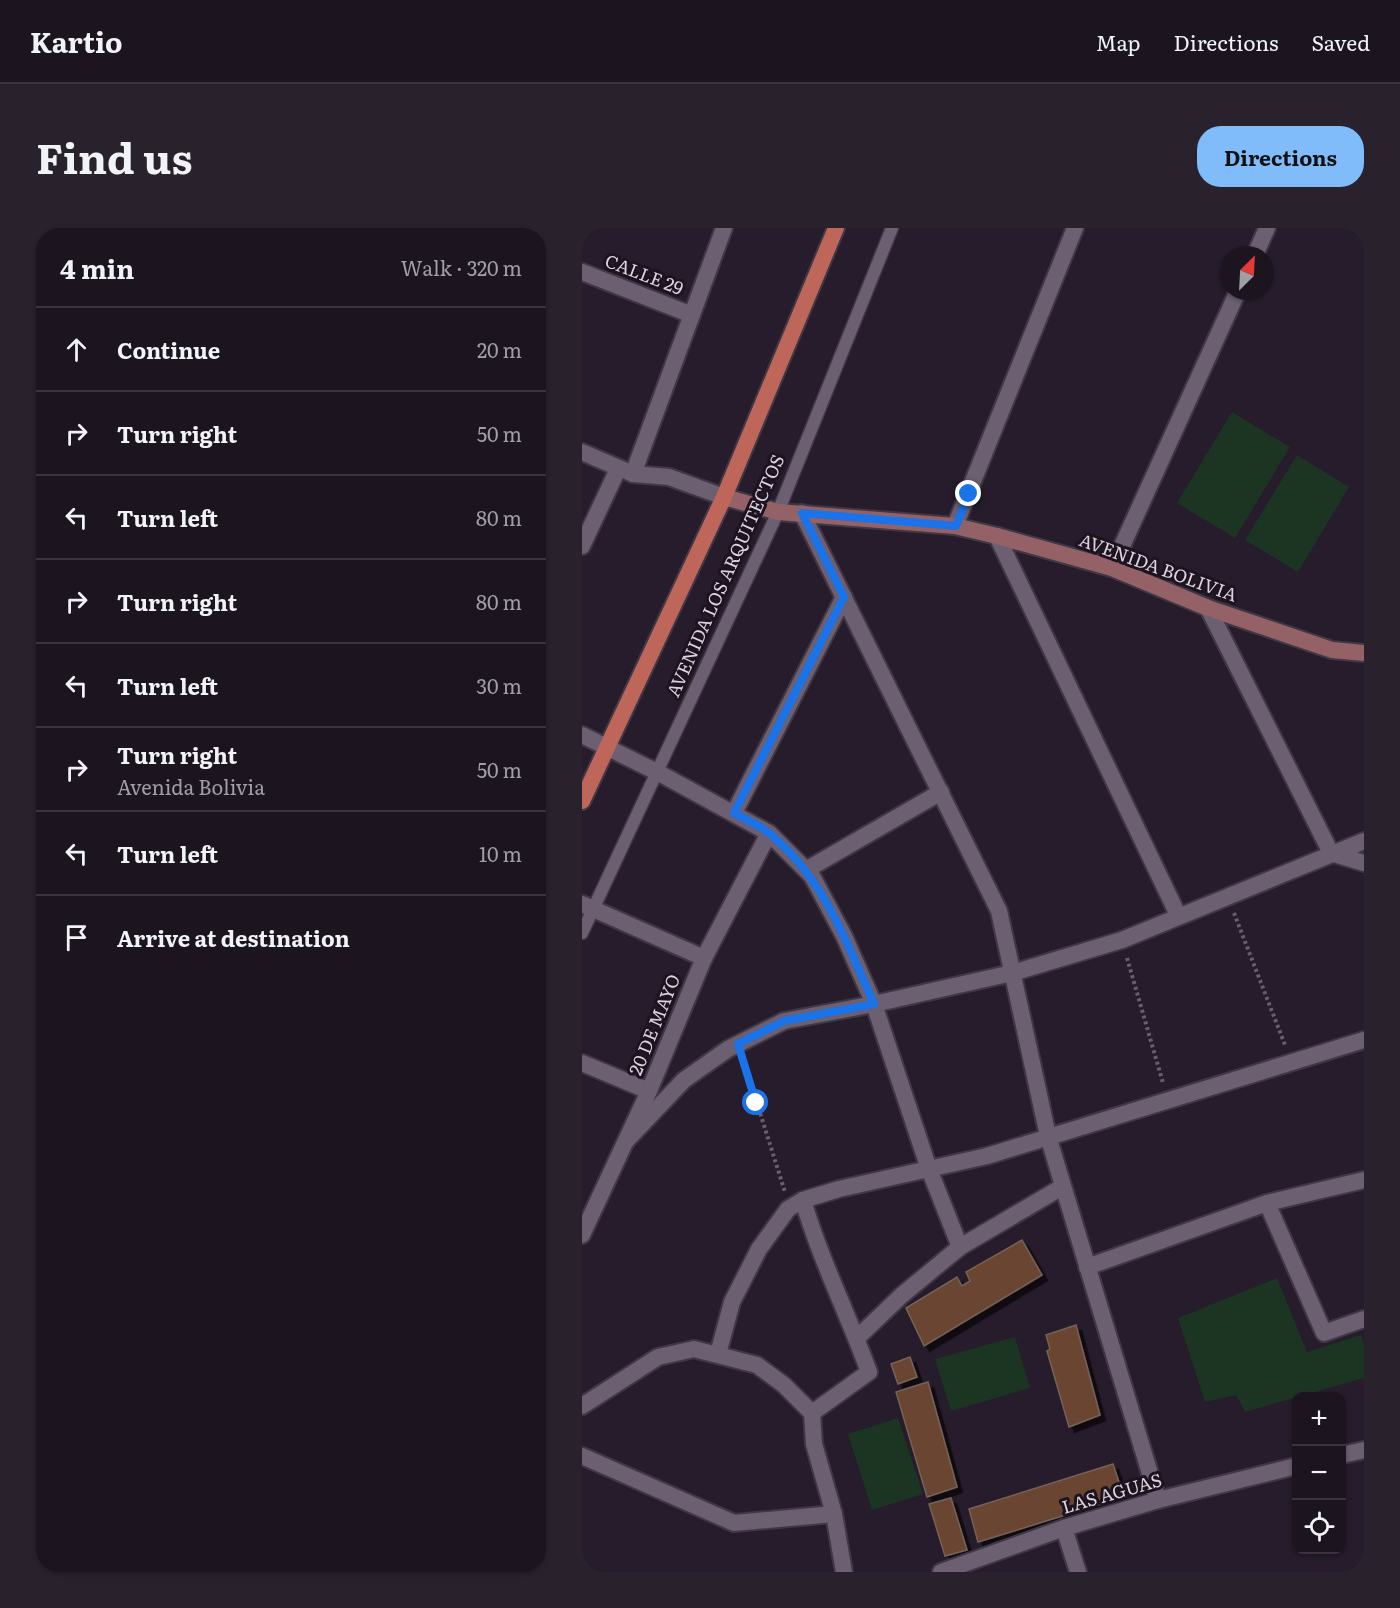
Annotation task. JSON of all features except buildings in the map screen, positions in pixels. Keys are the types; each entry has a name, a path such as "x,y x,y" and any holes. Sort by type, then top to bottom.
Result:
{"main road":[{"name":"AVENIDA LOS ARQUITECTOS","path":"582,801 724,497 836,228"},
{"name":"AVENIDA BOLIVIA","path":"724,497 778,512 956,526 1112,568 1208,608 1332,650 1364,653"}],"street":[{"path":"582,546 626,471 692,315 724,228"},
{"path":"956,526 1075,228"},
{"path":"1259,246 1267,228"},
{"name":"CALLE 29","path":"582,272 692,315"},
{"path":"1112,568 1234,300"},
{"path":"582,452 626,471 669,477 724,497"},
{"path":"802,513 999,911 1048,1136 1158,1500"},
{"path":"997,536 1178,915"},
{"path":"734,813 844,597"},
{"path":"1208,608 1332,853 1360,863 1364,878"},
{"path":"582,735 659,772 770,833 806,870 844,936 874,1004 929,1169 960,1247"},
{"path":"806,870 941,792"},
{"name":"20 DE MAYO","path":"582,1235 649,1091 704,958 770,833"},
{"path":"627,1140 684,1080 738,1044 784,1021 874,1004 1012,973 1122,940 1178,915 1364,841"},
{"path":"588,907 704,958"},
{"path":"718,1354 732,1302 759,1249 795,1205 987,1156 1293,1064 1364,1040"},
{"path":"582,1063 649,1091"},
{"path":"1087,1266 1267,1203 1364,1180"},
{"path":"857,1338 902,1294 960,1247 1062,1186"},
{"path":"1267,1203 1324,1332 1364,1319"},
{"path":"795,1205 812,1233 869,1372 812,1413"},
{"path":"582,1406 658,1357 694,1349 757,1365 784,1385 812,1413 814,1444 834,1514 844,1572"},
{"path":"1346,1454 1364,1450"},
{"path":"582,1456 734,1523 834,1514"},
{"name":"LAS AGUAS","path":"941,1572 1065,1528 1158,1500 1292,1467"},
{"path":"1065,1528 1078,1572"}],"lane":[{"name":"AVENIDA LOS ARQUITECTOS","path":"582,933 588,907 659,772 778,512 892,228"}],"path":[{"path":"1227,895 1293,1064"},
{"path":"1122,940 1168,1100"},
{"path":"738,1044 783,1185 795,1205"}],"green space":[{"path":"1232,412 1290,447 1235,538 1177,503"},
{"path":"1297,455 1349,487 1298,572 1245,540"},
{"path":"1277,1278 1307,1352 1361,1335 1364,1344 1364,1378 1315,1392 1292,1392 1292,1399 1245,1412 1236,1395 1205,1402 1178,1318"},
{"path":"1015,1337 1030,1388 951,1411 935,1359"},
{"path":"898,1418 923,1494 872,1510 848,1434"}],"route":[{"path":"756,1103 738,1044 784,1021 874,1004 844,936 812,876 770,833 734,813 844,597 802,513 956,526 969,494"}]}
